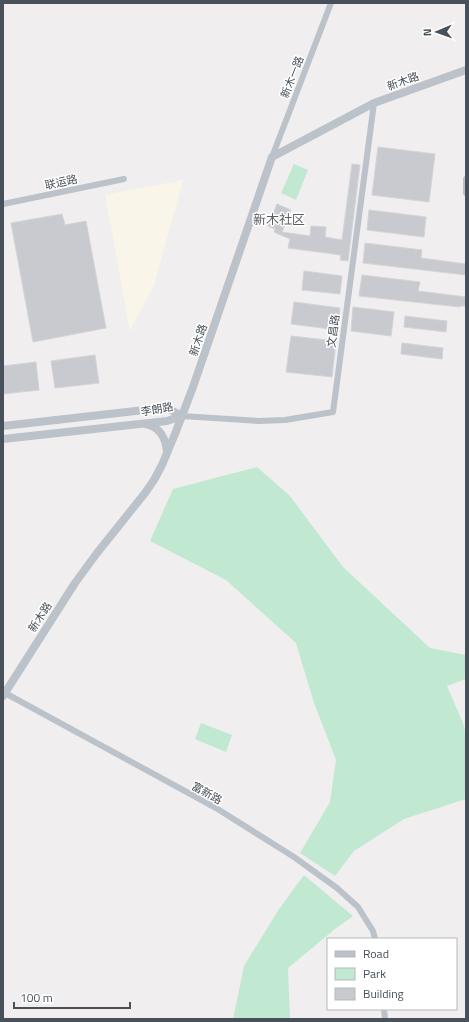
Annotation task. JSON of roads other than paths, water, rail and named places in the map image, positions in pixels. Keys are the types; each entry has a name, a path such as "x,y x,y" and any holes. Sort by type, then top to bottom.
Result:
{"street":[{"name":"新木一路","path":"272,157 331,3"},
{"name":"新木路","path":"4,694 75,583 154,480 167,453 193,387 272,157 374,103 466,70"},
{"name":"文昌路","path":"182,416 259,421 285,420 333,412 374,103"},
{"name":"联运路","path":"3,204 124,179"},
{"path":"466,179 466,192"},
{"name":"李朗路","path":"3,426 162,408 169,409 182,416"},
{"name":"李朗路","path":"3,439 167,421 182,416"},
{"path":"143,423 156,428 161,433 166,444 167,453"},
{"name":"富新路","path":"4,694 216,808 294,857 337,888 358,907 373,931 375,938"}],"district":[{"name":"新木社区","path":"279,219"}]}
